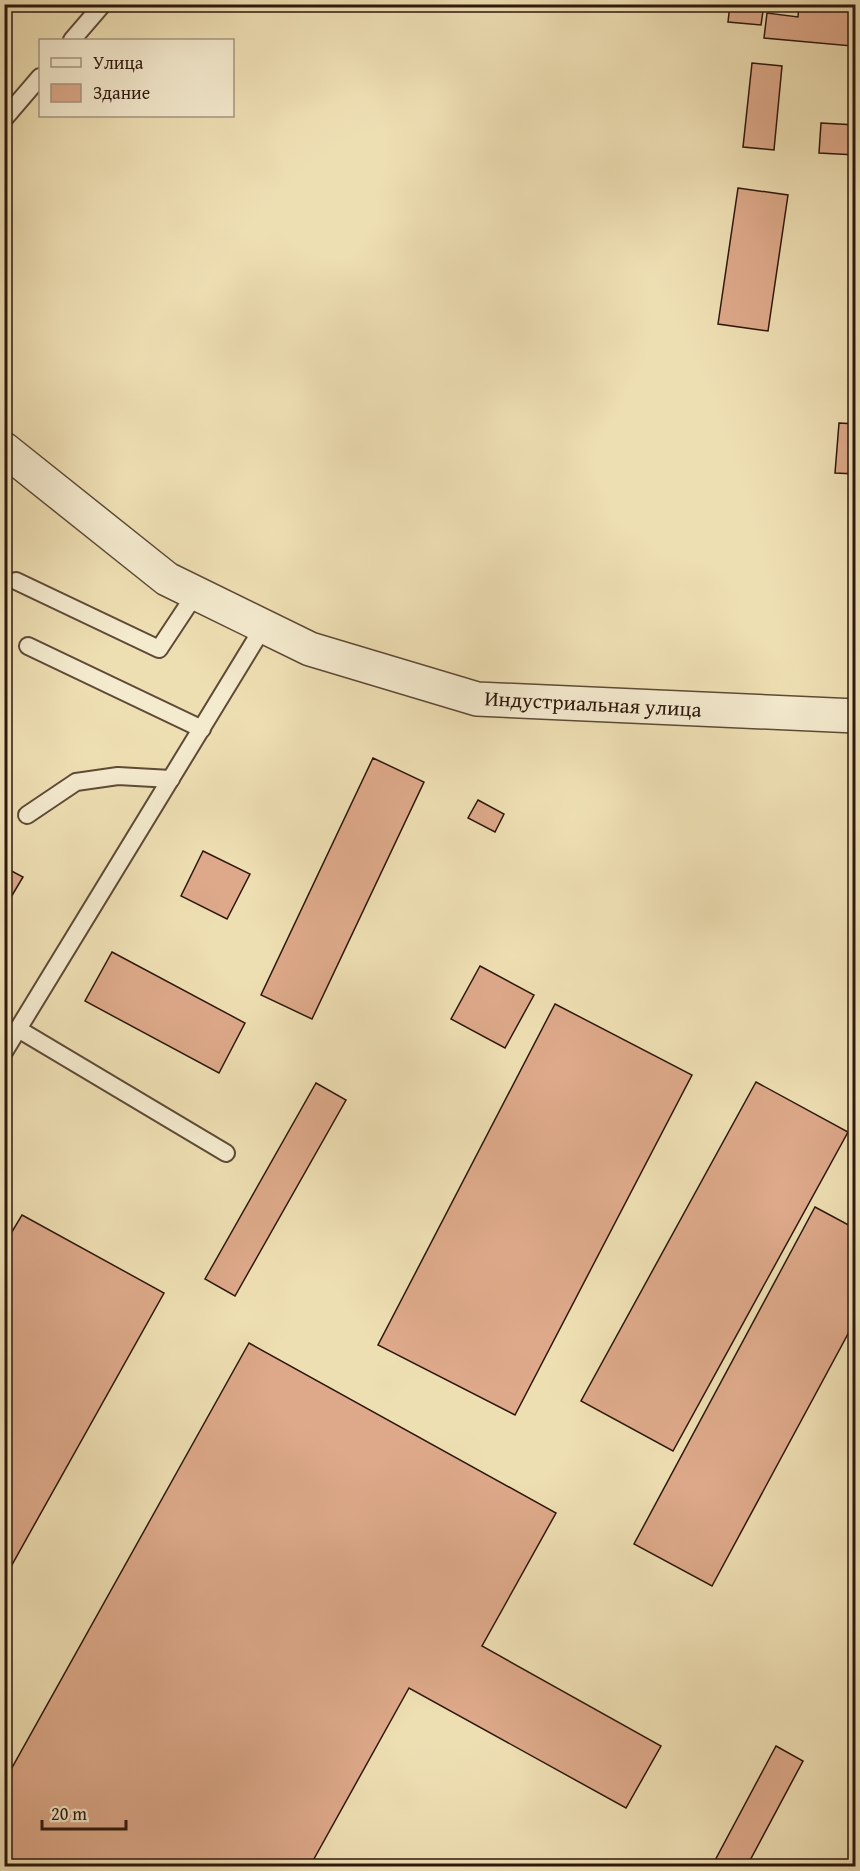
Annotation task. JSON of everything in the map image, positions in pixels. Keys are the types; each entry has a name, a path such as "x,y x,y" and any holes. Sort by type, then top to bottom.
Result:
{"street":[{"name":"Индустриальная улица","path":"4,449 167,579 310,649 477,699 855,716"}],"lane":[{"path":"73,39 103,4"},
{"path":"4,119 39,78"},
{"path":"16,581 159,649 196,593"},
{"path":"5,1051 264,626"},
{"path":"28,646 202,729"},
{"path":"27,815 76,782 118,776 171,779"},
{"path":"18,1029 226,1153"}],"building":[{"path":"730,4 764,4 761,25 728,22"},
{"path":"799,4 856,4 856,34 853,34 852,46 764,38 767,13 798,17"},
{"path":"752,63 782,66 774,150 743,147"},
{"path":"821,123 856,125 856,155 819,153"},
{"path":"738,188 788,195 768,331 718,324"},
{"path":"839,423 856,424 856,474 835,473"},
{"path":"373,758 424,782 312,1019 261,995"},
{"path":"478,800 504,814 495,832 468,818"},
{"path":"203,851 250,874 227,919 181,896"},
{"path":"4,867 23,877 4,909"},
{"path":"112,952 245,1023 219,1073 85,1001"},
{"path":"480,966 534,995 505,1048 451,1019"},
{"path":"555,1004 692,1075 515,1415 378,1345"},
{"path":"756,1082 848,1132 673,1451 581,1401"},
{"path":"316,1083 346,1100 235,1296 205,1279"},
{"path":"815,1207 856,1229 856,1319 712,1586 634,1544"},
{"path":"22,1215 164,1293 4,1579 4,1245"},
{"path":"249,1343 556,1513 482,1646 661,1746 626,1808 409,1688 310,1866 4,1866 4,1782"},
{"path":"776,1746 803,1761 747,1866 712,1866"}]}
